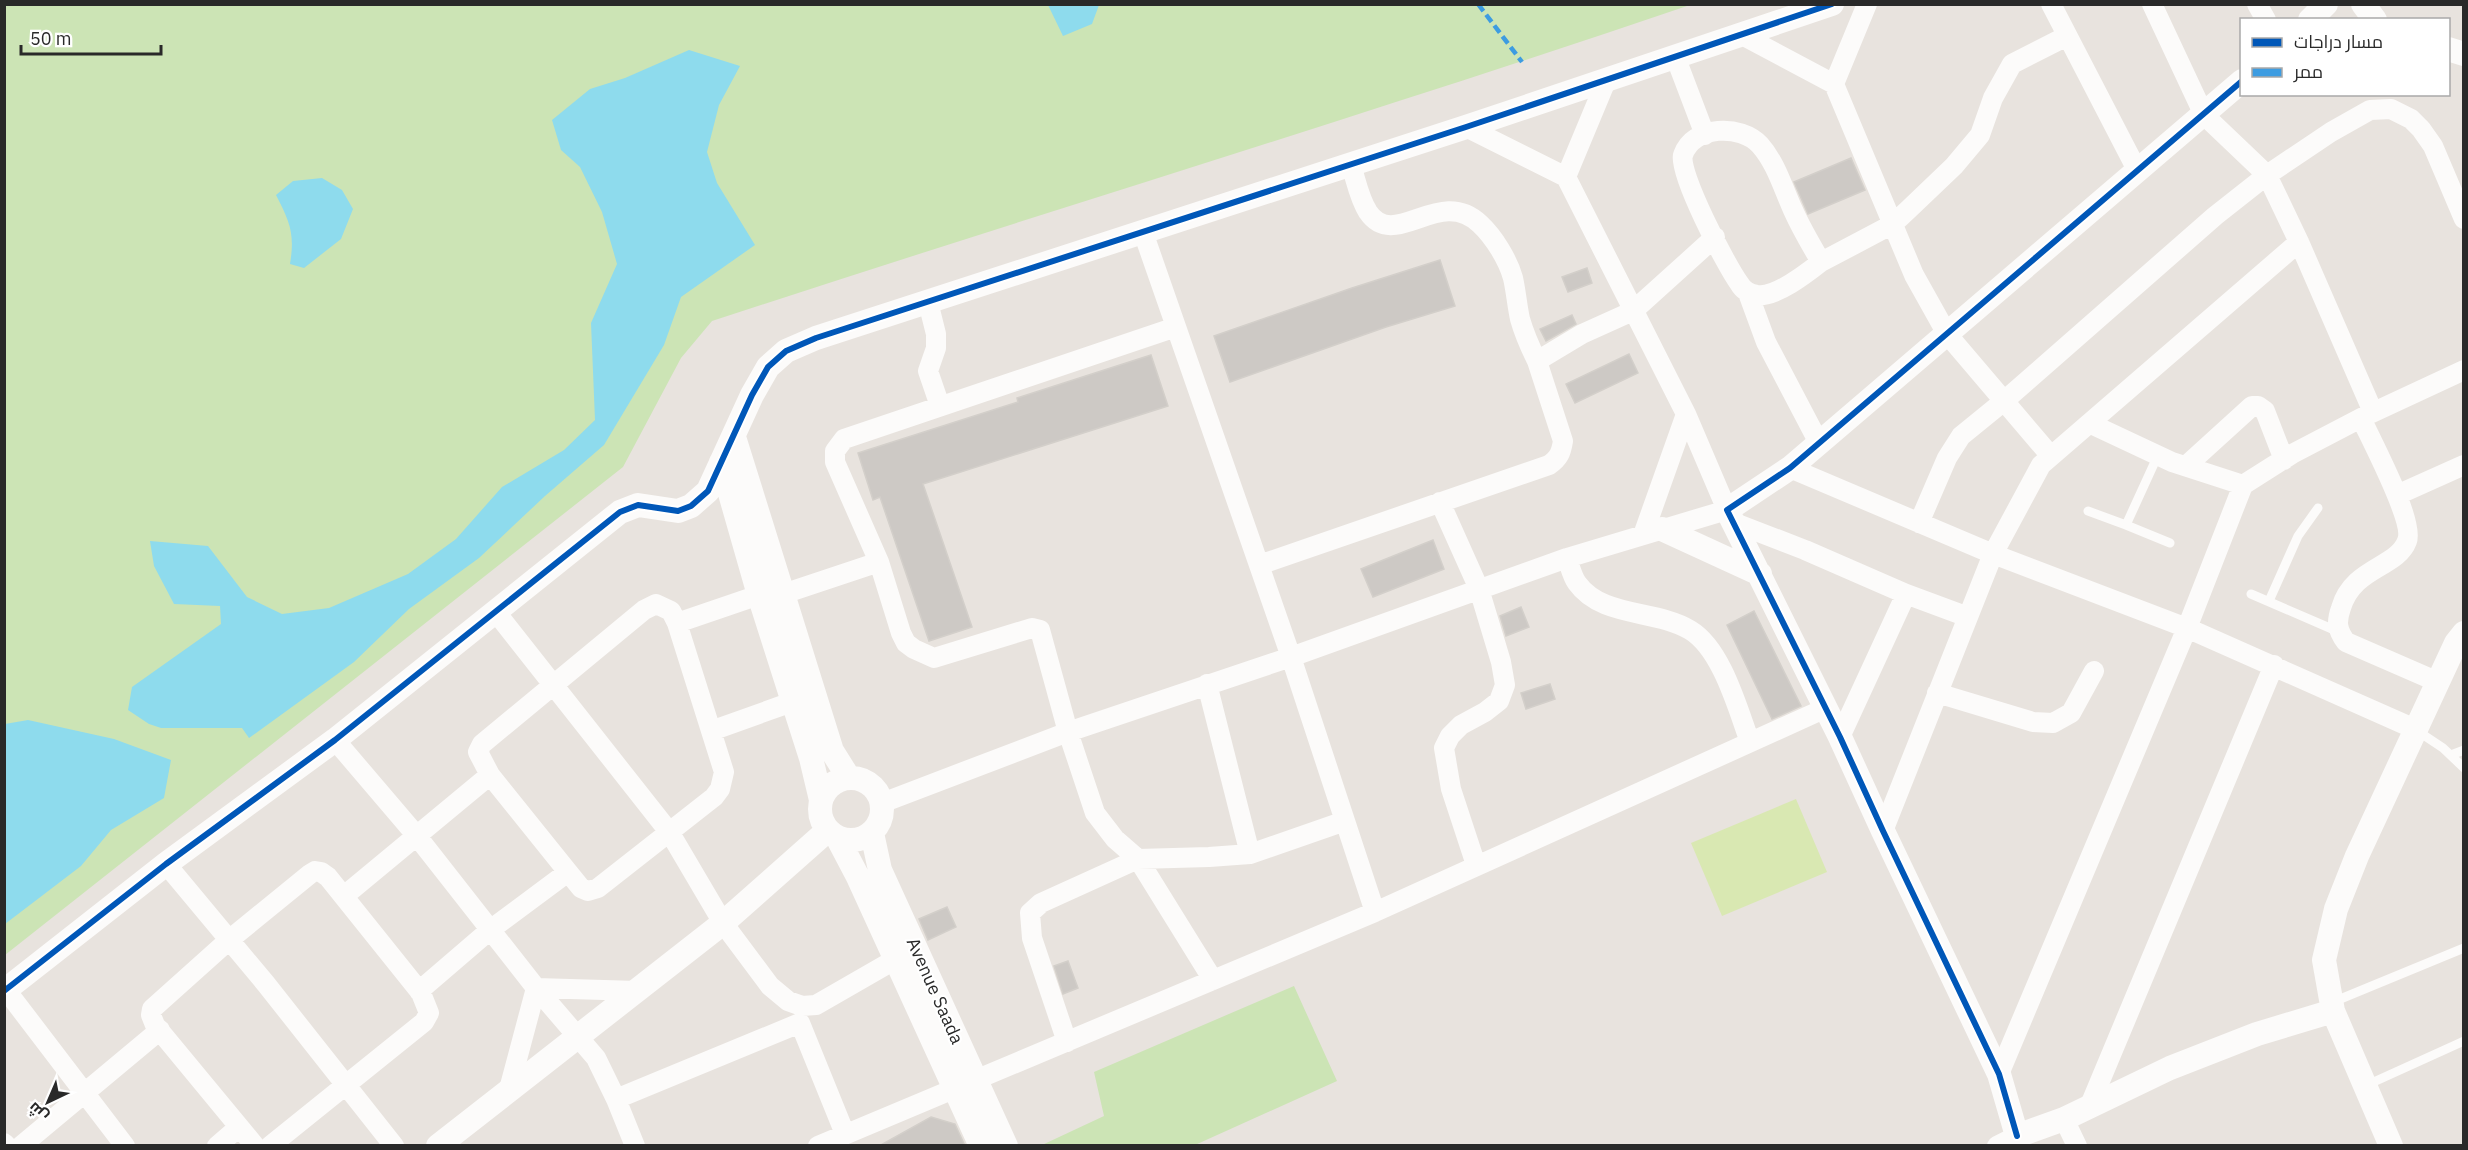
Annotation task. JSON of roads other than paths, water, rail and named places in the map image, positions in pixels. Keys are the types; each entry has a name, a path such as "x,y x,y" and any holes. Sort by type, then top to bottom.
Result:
{"street":[{"path":"125,1146 5,990 166,864 335,740 620,512 638,505 678,511 691,506 708,491 768,367 786,351 816,338 1351,165 1832,4"},
{"path":"1834,84 1867,4"},
{"path":"2051,4 2137,170"},
{"path":"2152,4 2204,115 2267,175 2299,242 2367,415 2408,529 2407,542 2395,556 2359,578 2349,589 2341,605 2337,622 2339,632 2346,642 2438,682"},
{"path":"2258,4 2265,18"},
{"path":"2312,18 2326,4"},
{"path":"2363,4 2374,18"},
{"path":"1740,34 1834,84 1914,275 1947,334 2050,455"},
{"path":"1821,262 1800,226 1774,166 1760,145 1749,135 1737,130 1725,129 1705,135 1687,147 1682,157 1683,169 1739,285 1748,292 1768,295 1800,278 1821,262 1893,224 1954,166 1980,135 1993,98 2012,64 2067,36"},
{"path":"1675,57 1705,135"},
{"path":"1566,177 1606,81"},
{"path":"882,803 1068,732 1291,657 1567,558 1653,532 1731,517 2240,82"},
{"path":"1919,523 1947,458 1961,436 2206,223 2267,175 2331,132 2370,110 2391,110 2410,119 2421,129 2433,146 2463,219"},
{"path":"1466,127 1566,177 1686,414 1731,517 1826,708 1882,831 2000,1074 2007,1141 2064,1119 2181,1064 2332,1007"},
{"path":"1259,565 1549,465 1562,451 1563,441 1537,361 1520,318 1513,277 1498,247 1479,222 1458,211 1438,211 1403,224 1390,226 1379,223 1369,213 1362,199 1351,165"},
{"path":"1143,232 1291,657 1375,912"},
{"path":"1537,361 1582,334 1633,311 1715,237"},
{"path":"1882,831 1992,554 2041,465 2299,242"},
{"path":"1748,292 1766,342 1820,443"},
{"path":"928,302 936,334 936,348 928,371 940,406"},
{"path":"1176,327 844,439 835,451 835,462 879,562 906,643 922,654 934,658 1032,628 1040,630 1068,732 1095,813 1115,839 1138,859 1212,980"},
{"path":"2000,1074 2187,628 2243,485 2367,415 2463,370"},
{"path":"2186,466 2252,406 2258,406 2265,411 2284,460"},
{"path":"1653,532 1686,414"},
{"path":"2091,424 2158,455 2243,485"},
{"path":"734,436 783,594 804,701 811,758 821,800 822,821 833,833 855,840 872,832 879,824 882,803 878,793 870,784 861,779 849,778 833,783 821,800"},
{"path":"721,462 759,596 804,701 849,778"},
{"path":"2397,495 2463,465"},
{"path":"1790,468 1992,554 2187,628 2415,729"},
{"path":"1440,502 1479,589 1501,662 1505,685 1499,701 1485,712 1461,725 1450,736 1444,748 1451,789 1476,865"},
{"path":"1731,517 1906,594 1968,617"},
{"path":"1653,532 1760,574"},
{"path":"1567,558 1576,582 1592,599 1610,606 1659,617 1691,630 1710,649 1725,677 1750,742"},
{"path":"783,594 879,562"},
{"path":"1840,737 1906,594"},
{"path":"677,623 759,596"},
{"path":"656,604 671,611 677,623 724,772 720,789 714,797 670,833 598,888 588,891 581,888 490,775 478,752 482,744 644,610 656,604"},
{"path":"495,611 670,833 723,923 770,986 801,1015 845,1134"},
{"path":"2391,1146 2332,1007 2324,960 2336,909 2357,856 2415,729 2463,633"},
{"path":"2090,1105 2274,665"},
{"path":"1937,693 2033,722 2053,723 2071,713 2094,671"},
{"path":"1207,684 1250,854"},
{"path":"711,730 804,701"},
{"path":"820,1145 1375,912 1826,708"},
{"path":"335,740 416,835 536,988 596,1058 635,1146"},
{"path":"344,896 490,775"},
{"path":"1066,1042 1032,938 1030,913 1041,903 1138,859 1250,854 1345,821"},
{"name":"Avenue Saada","path":"872,832 880,870 965,1084 981,1146"},
{"path":"438,1146 638,991 833,833"},
{"name":"Avenue Saada","path":"833,833 896,959 965,1084 1006,1146"},
{"path":"166,864 230,940 394,1146"},
{"path":"255,1146 160,1030 151,1015 152,1009 230,940 315,871 328,878 344,896 419,991 429,1013 424,1022 270,1146"},
{"path":"419,991 490,930 568,872"},
{"path":"616,1099 801,1015 896,959"},
{"path":"536,988 638,991"},
{"path":"508,1092 536,988"},
{"path":"21,1146 160,1030"},
{"path":"2064,1119 2077,1146"},
{"path":"217,1146 239,1127"}],"lane":[{"path":"2126,525 2158,455"},
{"path":"2269,601 2298,536 2318,508"},
{"path":"2088,511 2170,543"},
{"path":"2251,594 2339,632"},
{"path":"2415,729 2451,755 2463,768"},
{"path":"2451,755 2463,750"},
{"path":"2332,1007 2463,948"},
{"path":"2365,1086 2463,1041"}],"water":[{"path":"1048,5 1099,5 1092,24 1063,36"},
{"path":"689,50 740,66 719,105 707,152 717,183 755,245 681,297 664,345 604,445 479,558 409,609 354,662 249,738 242,728 161,728 149,724 128,710 132,687 221,624 220,606 174,604 154,566 150,541 208,546 247,597 282,614 329,608 408,574 456,539 502,487 564,450 595,420 591,323 617,264 602,212 580,167 561,150 552,120 590,89 625,78"},
{"path":"322,178 342,190 353,209 341,239 304,268 290,264 292,244 290,228 276,195 293,181"},
{"path":"28,720 114,739 171,760 164,798 111,830 81,866 5,924 5,724"}]}
